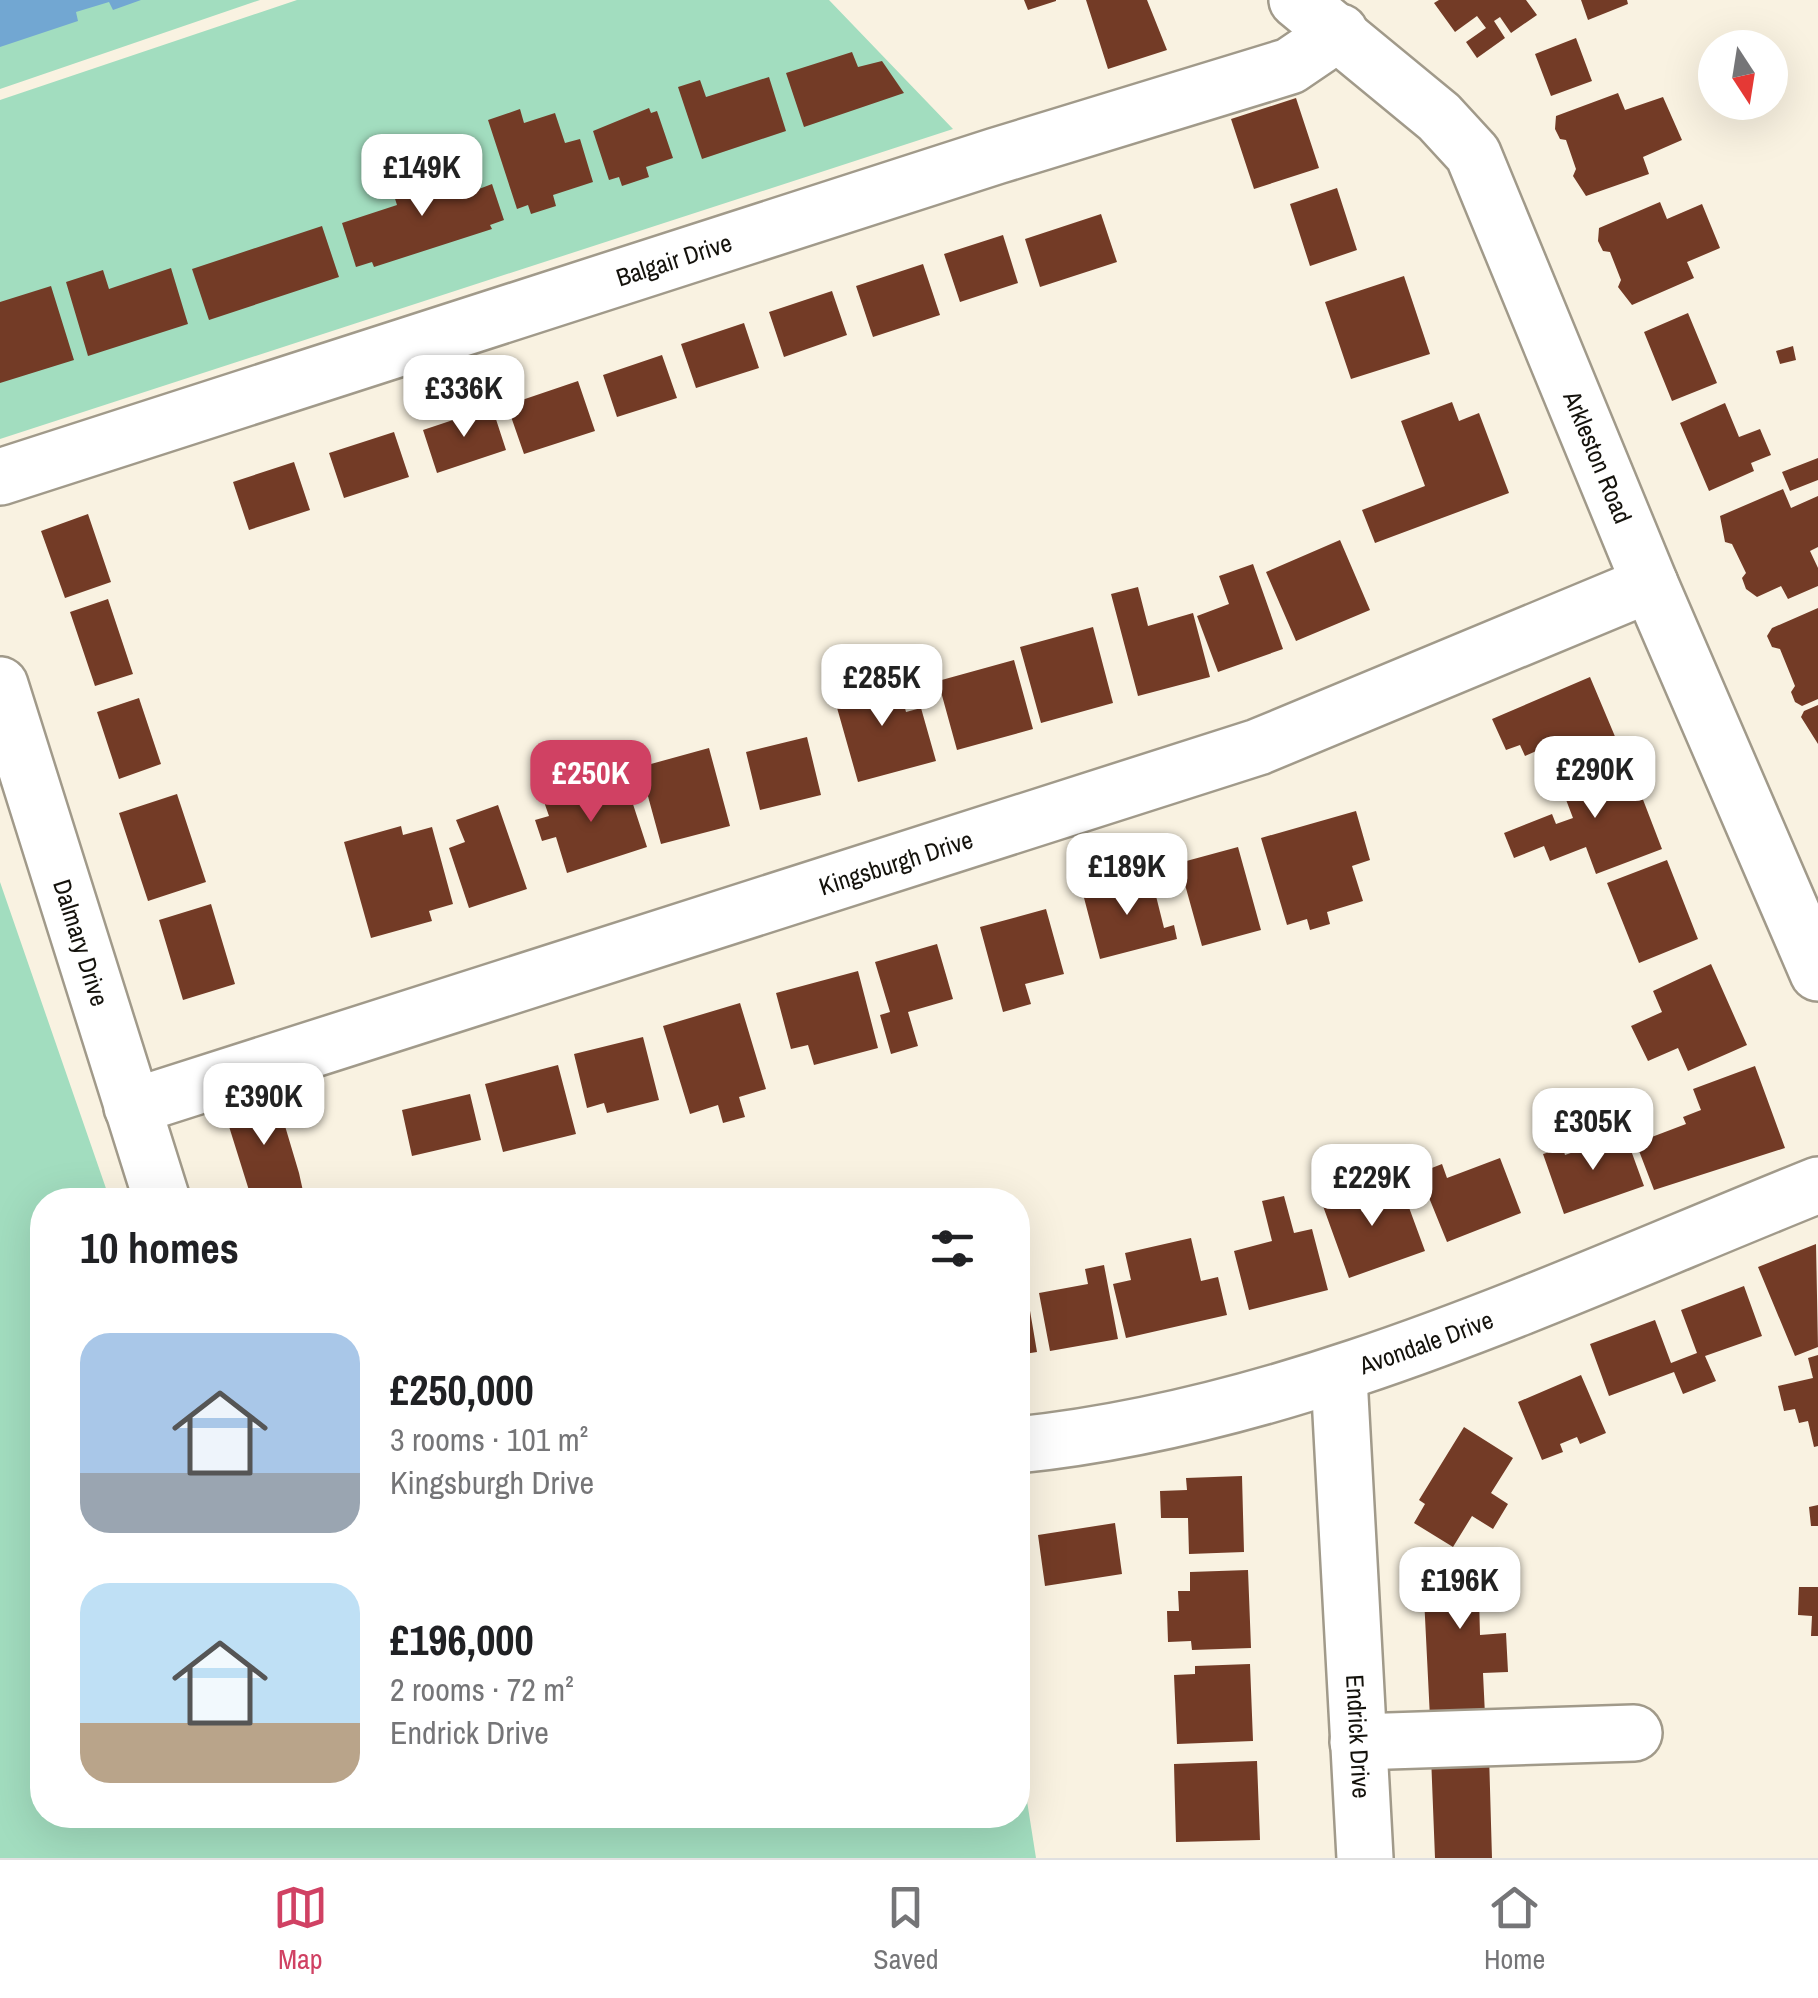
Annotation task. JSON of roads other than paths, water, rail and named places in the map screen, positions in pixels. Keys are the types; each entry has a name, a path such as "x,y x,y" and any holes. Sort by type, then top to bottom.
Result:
{"street":[{"name":"Balgair Drive","path":"0,477 996,156 1290,66 1310,8"},
{"name":"Arkleston Road","path":"1310,8 1439,116 1473,154 1650,584 1818,973"},
{"name":"Kingsburgh Drive","path":"132,1107 1258,747 1650,584"},
{"name":"Dalmary Drive","path":"0,685 158,1188"},
{"name":"Avondale Drive","path":"1030,1444 1082,1439 1339,1377 1818,1185"},
{"name":"Endrick Drive","path":"1339,1377 1364,1858"},
{"path":"1358,1742 1634,1733"}],"water":[{"path":"0,0 141,0 113,10 109,2 76,12 78,21 0,47"}]}
